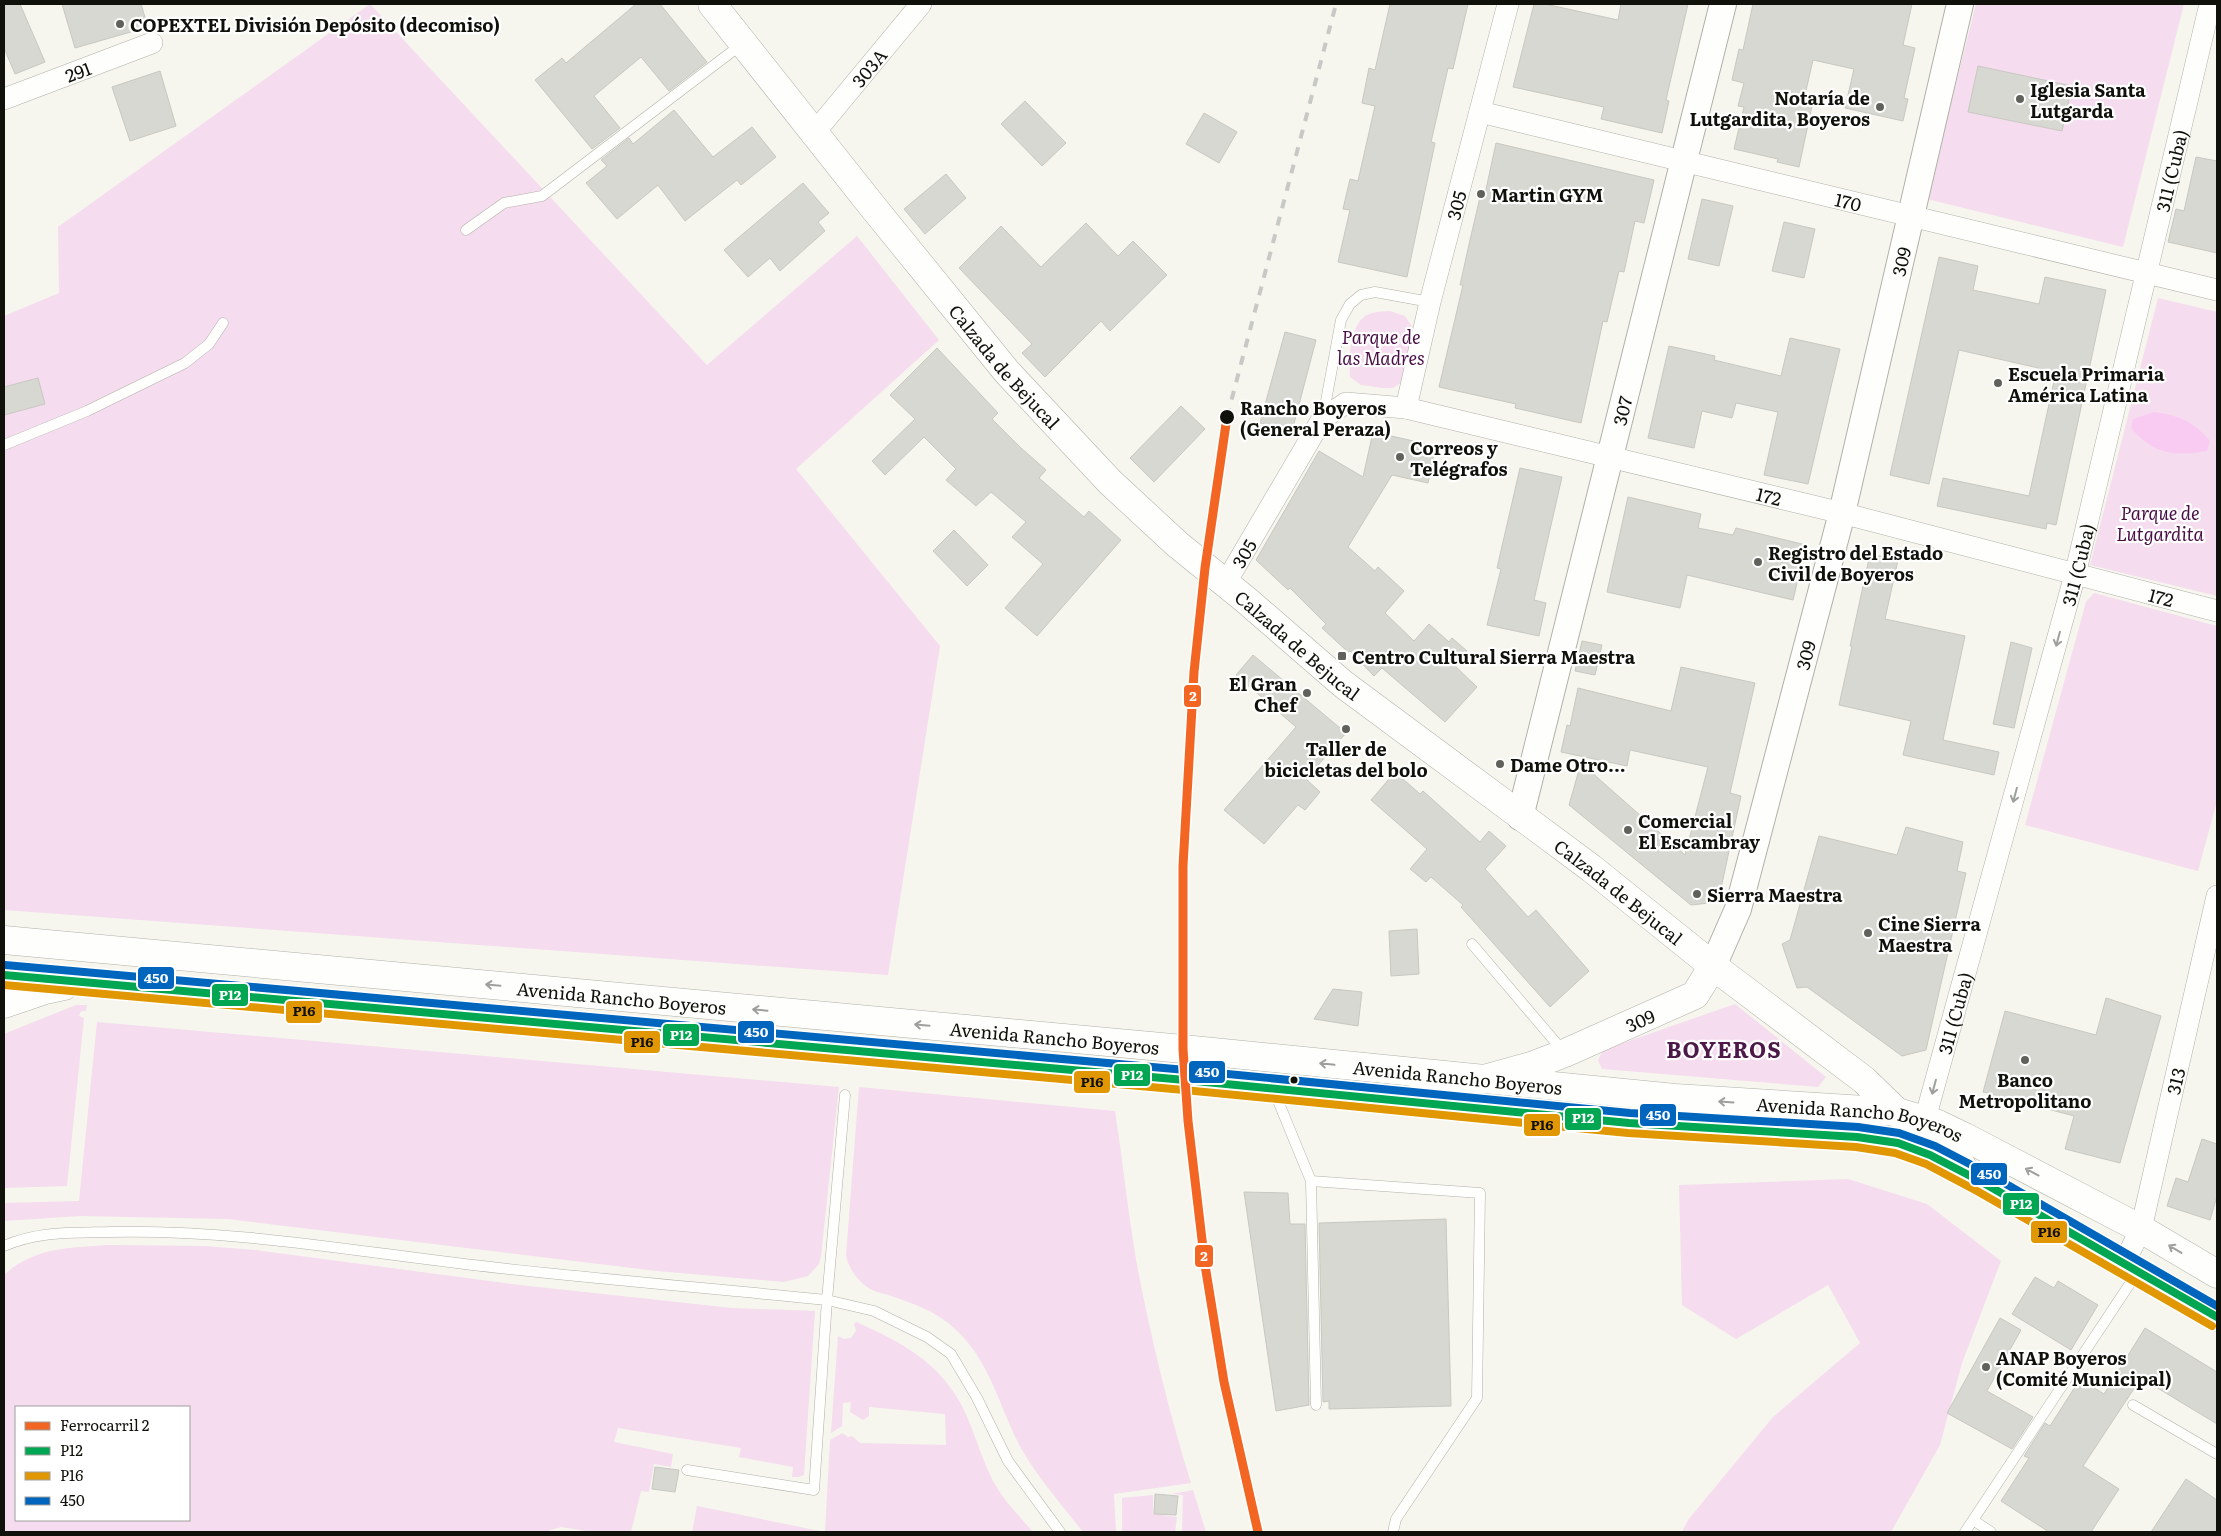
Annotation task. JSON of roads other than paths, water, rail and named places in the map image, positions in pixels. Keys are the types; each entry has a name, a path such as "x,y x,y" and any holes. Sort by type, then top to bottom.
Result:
{"main road":[{"name":"Calzada de Bejucal","path":"712,4 1007,372 1110,482 1177,544 1343,684 1591,868 1713,966 1864,1080 1897,1112 1982,1182"},
{"name":"Avenida Rancho Boyeros","path":"4,940 1183,1049 1675,1098 1897,1112 1925,1120 1965,1137 2141,1229 2217,1274"},
{"name":"309","path":"1404,1102 1531,1066 1565,1053 1695,995 1713,966"},
{"name":"Avenida Rancho Boyeros","path":"4,975 88,981 1274,1089 1629,1123 1857,1137 1898,1143 1930,1155 1982,1182"},
{"path":"4,1004 45,990 88,981"},
{"path":"1982,1182 2217,1317"}],"street":[{"name":"303A","path":"815,132 921,4"},
{"name":"305","path":"1406,408 1430,302 1508,4"},
{"name":"307","path":"1520,817 1723,4"},
{"name":"309","path":"1713,966 1738,909 1842,513 1960,4"},
{"name":"311 (Cuba)","path":"1925,1120 2075,575 2210,4"},
{"name":"291","path":"4,99 152,43"},
{"name":"170","path":"1480,112 2217,290"},
{"name":"172","path":"1322,419 1346,403 1406,408 1842,513 2217,611"},
{"name":"305","path":"1225,584 1322,419"},
{"name":"313","path":"2132,1267 2217,896"}],"lane":[{"path":"466,230 504,204 542,196 744,42"},
{"path":"1322,419 1341,320 1350,304 1361,295 1376,292 1430,302"},
{"path":"4,445 87,411 185,363 209,344 223,323"},
{"path":"1472,944 1565,1053"},
{"path":"1274,1089 1311,1181 1316,1405"},
{"path":"687,1470 814,1490 827,1300 845,1096"},
{"path":"1311,1181 1480,1193 1478,1398 1396,1519 1393,1532"},
{"path":"4,1246 21,1239 53,1233 130,1231 226,1234 498,1268 827,1300 874,1311 927,1337 951,1354 977,1398 1008,1461 1060,1532"},
{"path":"4,1238 21,1239"},
{"path":"1965,1532 2124,1297 2132,1267"},
{"path":"2133,1405 2217,1454"},
{"path":"1973,1520 1990,1532"}],"railway":[{"path":"1227,417 1336,4"}],"rail line":[{"name":"2","path":"1227,417 1205,568 1194,672 1183,866 1183,1049 1188,1121 1205,1265 1224,1382 1258,1532"}],"place":[{"name":"COPEXTEL División Depósito (decomiso)","path":"120,24"},
{"name":"Iglesia Santa Lutgarda","path":"2020,99"},
{"name":"Notaría de Lutgardita, Boyeros","path":"1880,107"},
{"name":"Martin GYM","path":"1481,194"},
{"name":"Escuela Primaria América Latina","path":"1998,383"},
{"name":"Rancho Boyeros (General Peraza)","path":"1227,417"},
{"name":"Correos y Telégrafos","path":"1400,457"},
{"name":"Registro del Estado Civil de Boyeros","path":"1758,562"},
{"name":"Centro Cultural Sierra Maestra","path":"1342,656"},
{"name":"El Gran Chef","path":"1307,693"},
{"name":"Taller de bicicletas del bolo","path":"1346,729"},
{"name":"Dame Otro...","path":"1500,764"},
{"name":"Comercial El Escambray","path":"1628,830"},
{"name":"Sierra Maestra","path":"1697,894"},
{"name":"Cine Sierra Maestra","path":"1868,933"},
{"name":"Banco Metropolitano","path":"2025,1060"},
{"name":"ANAP Boyeros (Comité Municipal)","path":"1986,1367"}],"district":[{"name":"BOYEROS","path":"1724,1048"}],"park label":[{"name":"Parque de las Madres","path":"1381,346"},
{"name":"Parque de Lutgardita","path":"2160,522"}]}
